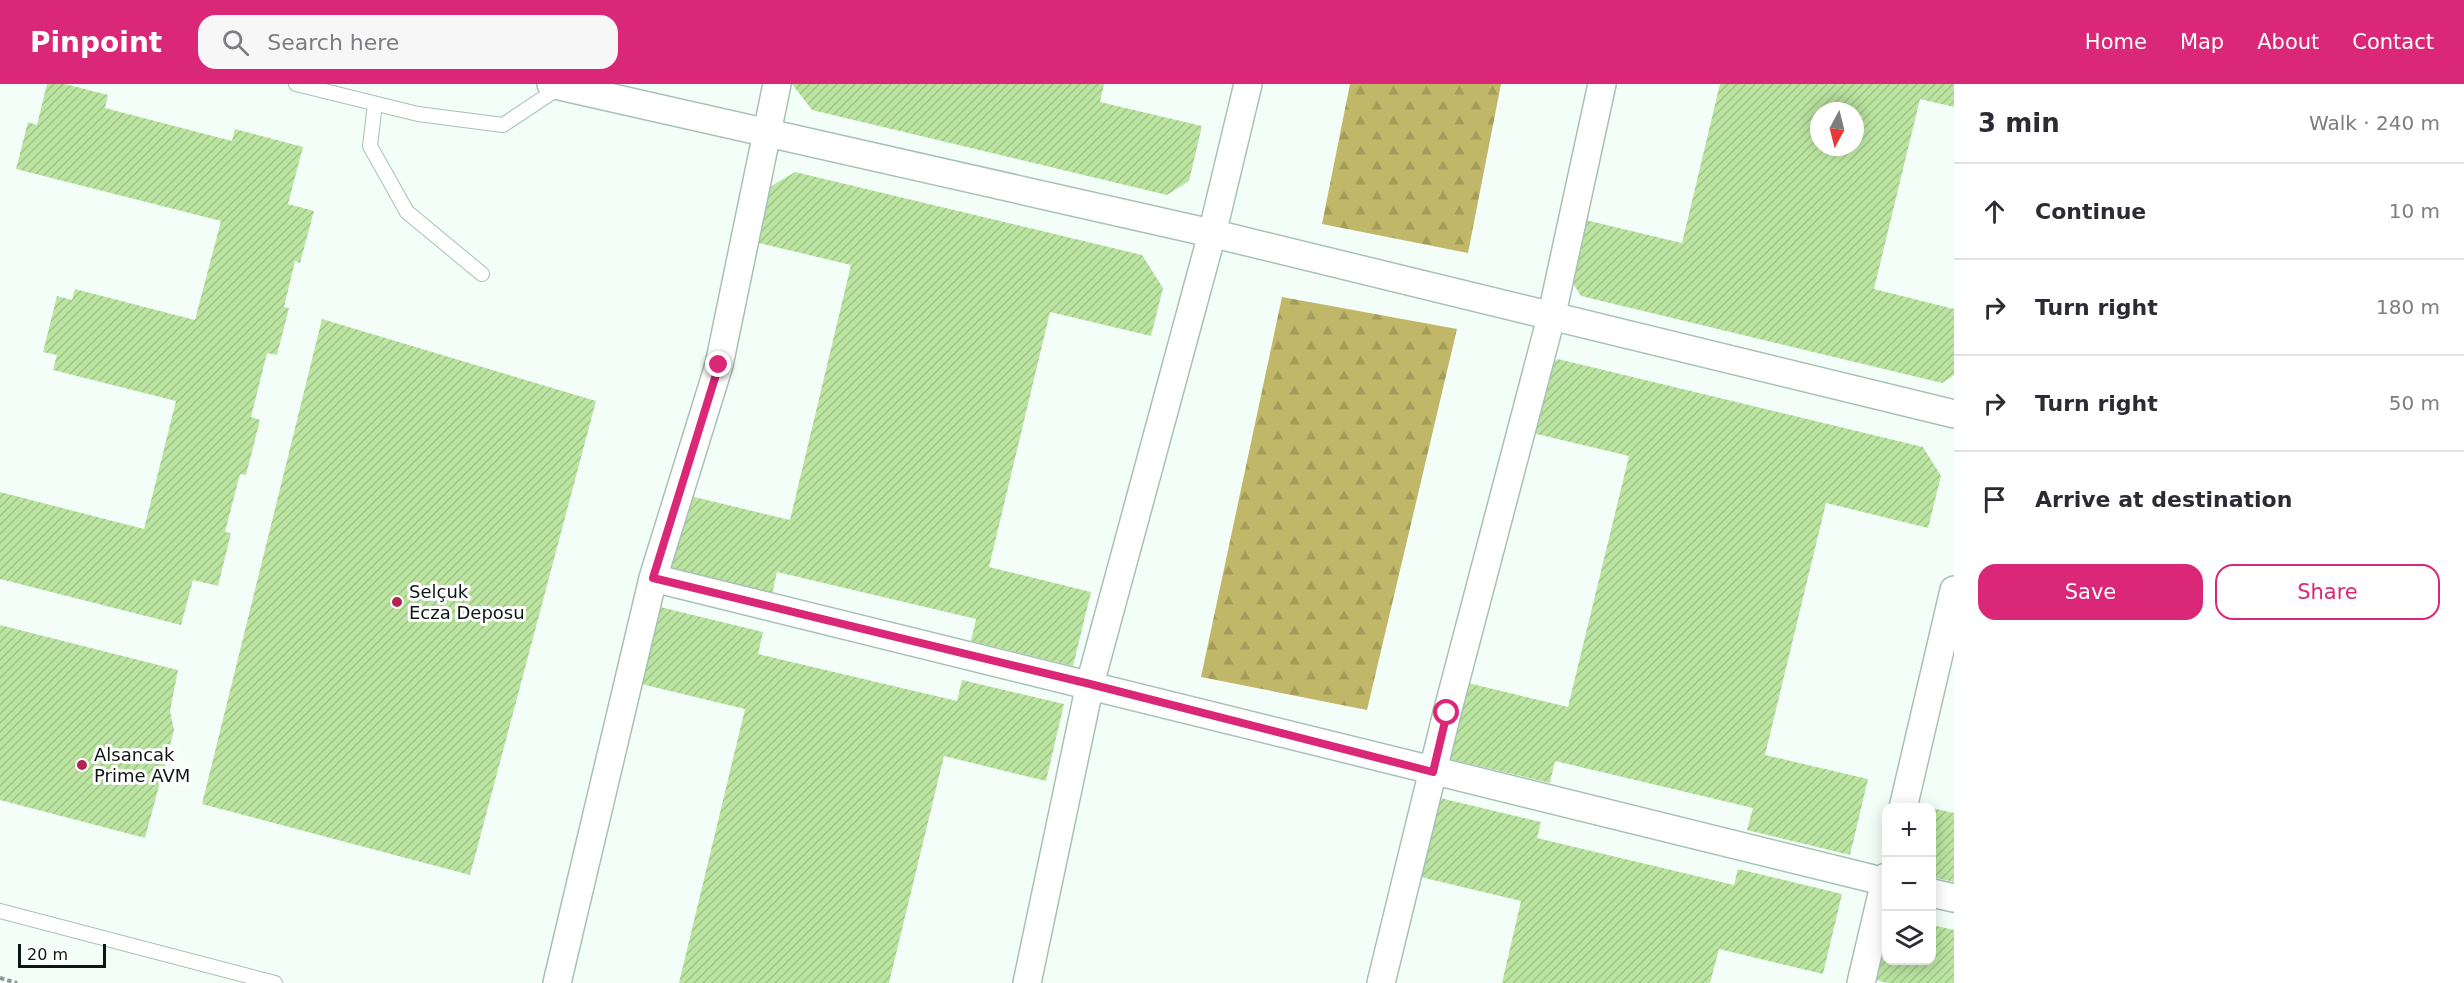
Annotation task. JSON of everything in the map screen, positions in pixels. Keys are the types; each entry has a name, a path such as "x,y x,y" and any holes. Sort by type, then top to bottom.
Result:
{"street":[{"path":"557,983 653,578 719,365 777,84"},
{"path":"1027,983 1090,684 1212,234 1248,84"},
{"path":"1381,983 1433,772 1552,314 1602,84"},
{"path":"556,85 1552,314 1954,414"},
{"path":"653,578 1090,684 1433,772 1882,879"},
{"path":"1904,803 1954,590"},
{"path":"1936,894 1954,898"},
{"path":"1861,983 1882,896"}],"lane":[{"path":"296,84 418,114 503,125 556,85"},
{"path":"375,104 370,146 407,212 482,274"},
{"path":"0,911 275,983"}],"path":[{"path":"0,978 17,983"}],"green space":[{"path":"1350,84 1501,84 1468,253 1322,224"},
{"path":"1282,297 1457,329 1367,710 1201,677"}],"building":[{"path":"47,84 65,84 108,95 105,108 232,141 235,129 303,147 288,204 314,211 300,263 295,261 284,307 289,308 277,355 267,353 251,417 260,420 246,475 240,474 225,532 231,533 218,586 193,580 181,625 0,579 0,492 144,529 176,401 53,370 57,355 43,352 57,296 72,300 75,289 195,320 221,221 16,169 28,122 37,125"},
{"path":"792,84 1104,84 1100,102 1202,126 1189,181 1167,195 812,110"},
{"path":"1720,84 1954,84 1954,107 1920,99 1874,289 1954,309 1954,375 1942,383 1581,296 1564,269 1577,218 1682,243"},
{"path":"795,172 1142,255 1163,288 1151,336 1050,312 989,567 1091,592 1073,666 971,641 976,619 777,572 772,594 669,569 686,495 790,520 851,265 750,241 761,192"},
{"name":"Selçuk Ecza Deposu","path":"322,319 596,401 470,875 202,804"},
{"path":"1558,359 1923,447 1941,476 1928,528 1826,503 1765,755 1868,779 1850,855 1747,830 1753,808 1555,761 1550,783 1445,758 1464,682 1568,707 1629,456 1524,431 1538,371"},
{"path":"660,607 763,632 758,654 957,701 962,680 1064,704 1046,781 944,756 889,983 679,983 745,709 641,684"},
{"name":"Alsancak Prime AVM","path":"0,625 178,670 170,711 174,730 145,838 0,800"},
{"path":"1436,797 1541,822 1537,838 1734,885 1738,869 1842,894 1823,974 1719,949 1710,983 1502,983 1521,901 1416,876"},
{"path":"1936,809 1954,813 1954,882 1936,878"},
{"path":"1936,926 1954,930 1954,983 1887,983 1876,980 1882,955 1882,965 1936,965"}],"place":[{"name":"Selçuk Ecza Deposu","path":"397,602"},
{"name":"Alsancak Prime AVM","path":"82,765"}],"route":[{"path":"719,365 653,578 1090,684 1433,772 1447,713"}]}
